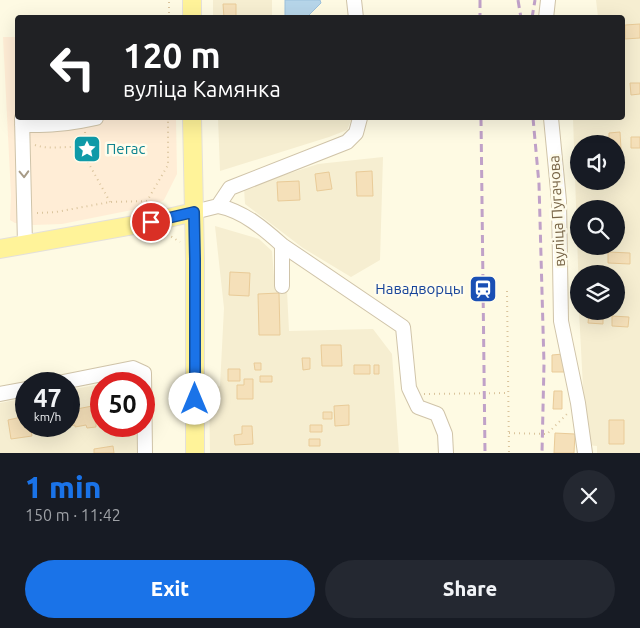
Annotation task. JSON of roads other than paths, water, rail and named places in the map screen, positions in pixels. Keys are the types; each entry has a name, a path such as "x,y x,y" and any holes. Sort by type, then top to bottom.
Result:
{"main road":[{"path":"192,0 192,15"},
{"path":"192,120 195,259 195,453"},
{"path":"0,249 151,222 194,212"}],"street":[{"path":"354,0 356,15"},
{"path":"546,15 548,0"},
{"path":"218,206 230,188 347,142 356,133 359,120"},
{"name":"вуліца Пугачова","path":"552,120 559,201 562,321 578,403 585,453"},
{"path":"25,244 22,121 44,125 82,124"},
{"path":"194,212 218,206 241,214 267,231 282,245 403,327 409,388 418,407 437,414 445,434 446,453"},
{"path":"282,245 282,286"},
{"path":"80,378 133,368 144,373 145,453"},
{"path":"0,394 15,391"}],"water":[{"path":"285,0 320,0 321,3 309,15 285,15"}],"railway":[{"path":"480,0 480,15"},
{"path":"518,0 520,15"},
{"path":"532,15 535,0"},
{"path":"481,120 485,453"},
{"path":"533,120 539,184 544,364 542,453"}],"place":[{"name":"Пегас","path":"87,149"},
{"name":"Навадворцы","path":"483,289"}]}
